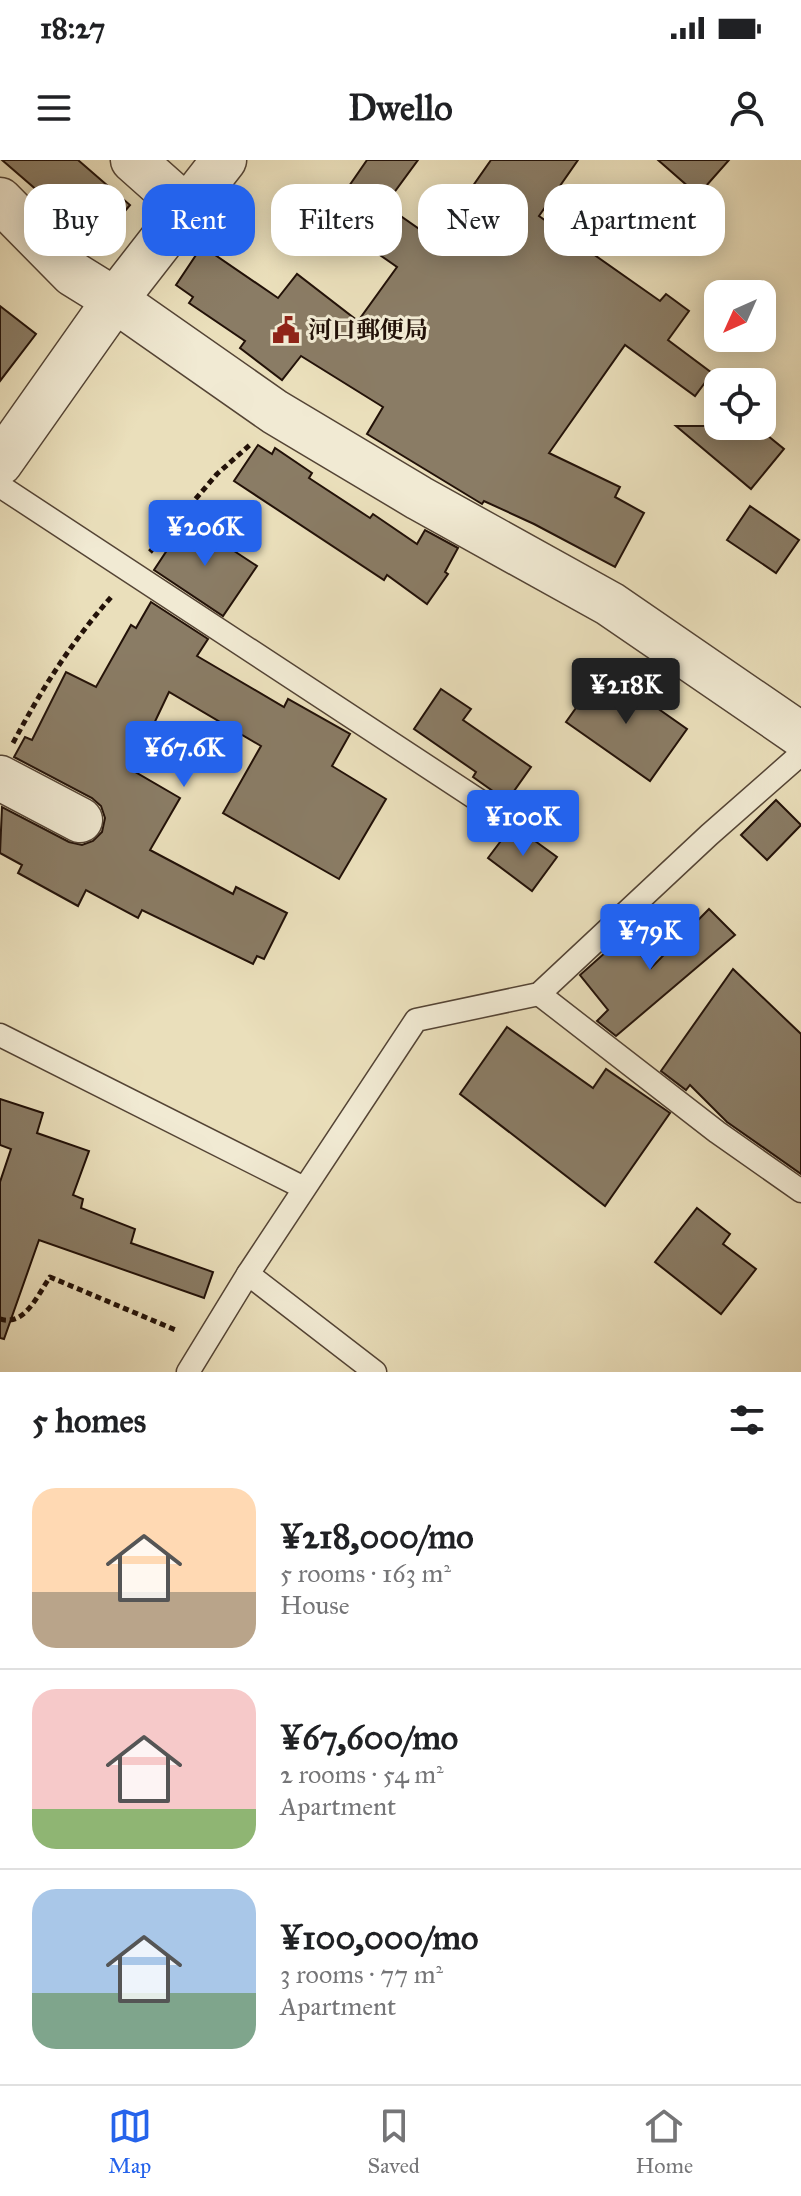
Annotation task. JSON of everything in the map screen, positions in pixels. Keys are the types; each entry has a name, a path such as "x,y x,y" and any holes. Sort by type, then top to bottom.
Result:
{"street":[{"path":"133,160 160,184"},
{"path":"206,184 224,160"},
{"path":"0,200 73,274 275,412 419,498 610,604 801,735"},
{"path":"5,446 150,256"},
{"path":"0,778 80,820"}],"lane":[{"path":"0,486 498,813"},
{"path":"188,1372 248,1274 416,1020 539,994 709,835 801,754"},
{"path":"539,994 717,1132 801,1191"},
{"path":"0,1035 304,1188"},
{"path":"248,1274 375,1372"}],"path":[{"path":"0,1319 9,1322 23,1316 50,1277 205,1342"}],"building":[{"path":"2,160 78,160 106,184 30,184"},
{"path":"367,160 418,160 400,184 350,184"},
{"path":"491,160 578,160 561,184 544,184 544,209 539,216 544,220 544,256 596,256 660,301 666,294 689,311 668,340 705,368 704,384 695,396 625,345 549,453 620,487 615,497 644,513 615,567 534,524 484,501 482,504 367,434 383,407 301,356 282,380 240,348 245,341 189,303 193,297 176,285 195,256 217,256 278,298 297,274 358,321 397,267 381,256 402,256 402,217 418,228 418,256 528,256 528,184 474,184"},
{"path":"658,160 729,160 708,184 685,184"},
{"path":"0,306 36,334 0,381"},
{"path":"676,426 704,426 704,440 773,440 784,449 751,489"},
{"path":"258,445 272,454 275,448 312,473 309,478 370,518 373,514 417,544 425,530 458,548 445,572 448,574 427,604 387,575 384,580 234,481"},
{"path":"750,506 799,540 776,573 727,540"},
{"path":"187,520 257,566 223,616 154,570"},
{"path":"151,602 208,639 197,656 284,707 288,699 350,734 332,766 386,799 339,879 223,813 261,746 169,692 132,770 180,798 150,850 233,894 236,887 287,913 264,959 257,956 253,964 142,910 138,918 86,890 78,906 18,873 22,865 0,853 2,807 69,842 82,845 93,841 102,832 105,818 101,806 92,798 14,757 25,737 32,740 66,672 96,687 131,625 136,628"},
{"path":"603,670 687,729 650,781 566,722"},
{"path":"441,689 471,709 463,720 531,767 507,801 473,777 476,772 414,729"},
{"path":"776,800 801,825 767,860 741,835"},
{"path":"513,825 557,857 532,891 488,858"},
{"path":"709,909 735,935 616,1036 597,1021 608,1010 580,975 625,935 651,968"},
{"path":"733,969 801,1034 801,1174 727,1122 690,1085 686,1090 661,1071"},
{"path":"507,1027 593,1088 606,1069 670,1113 605,1206 460,1094"},
{"path":"0,1099 43,1113 37,1133 89,1151 73,1195 83,1199 81,1208 135,1229 131,1243 213,1272 204,1298 39,1240 4,1339 0,1338 0,1182 11,1149 0,1145"},
{"path":"697,1208 730,1234 723,1244 756,1269 721,1314 655,1262"}],"place":[{"name":"河口郵便局","path":"286,330"}]}
